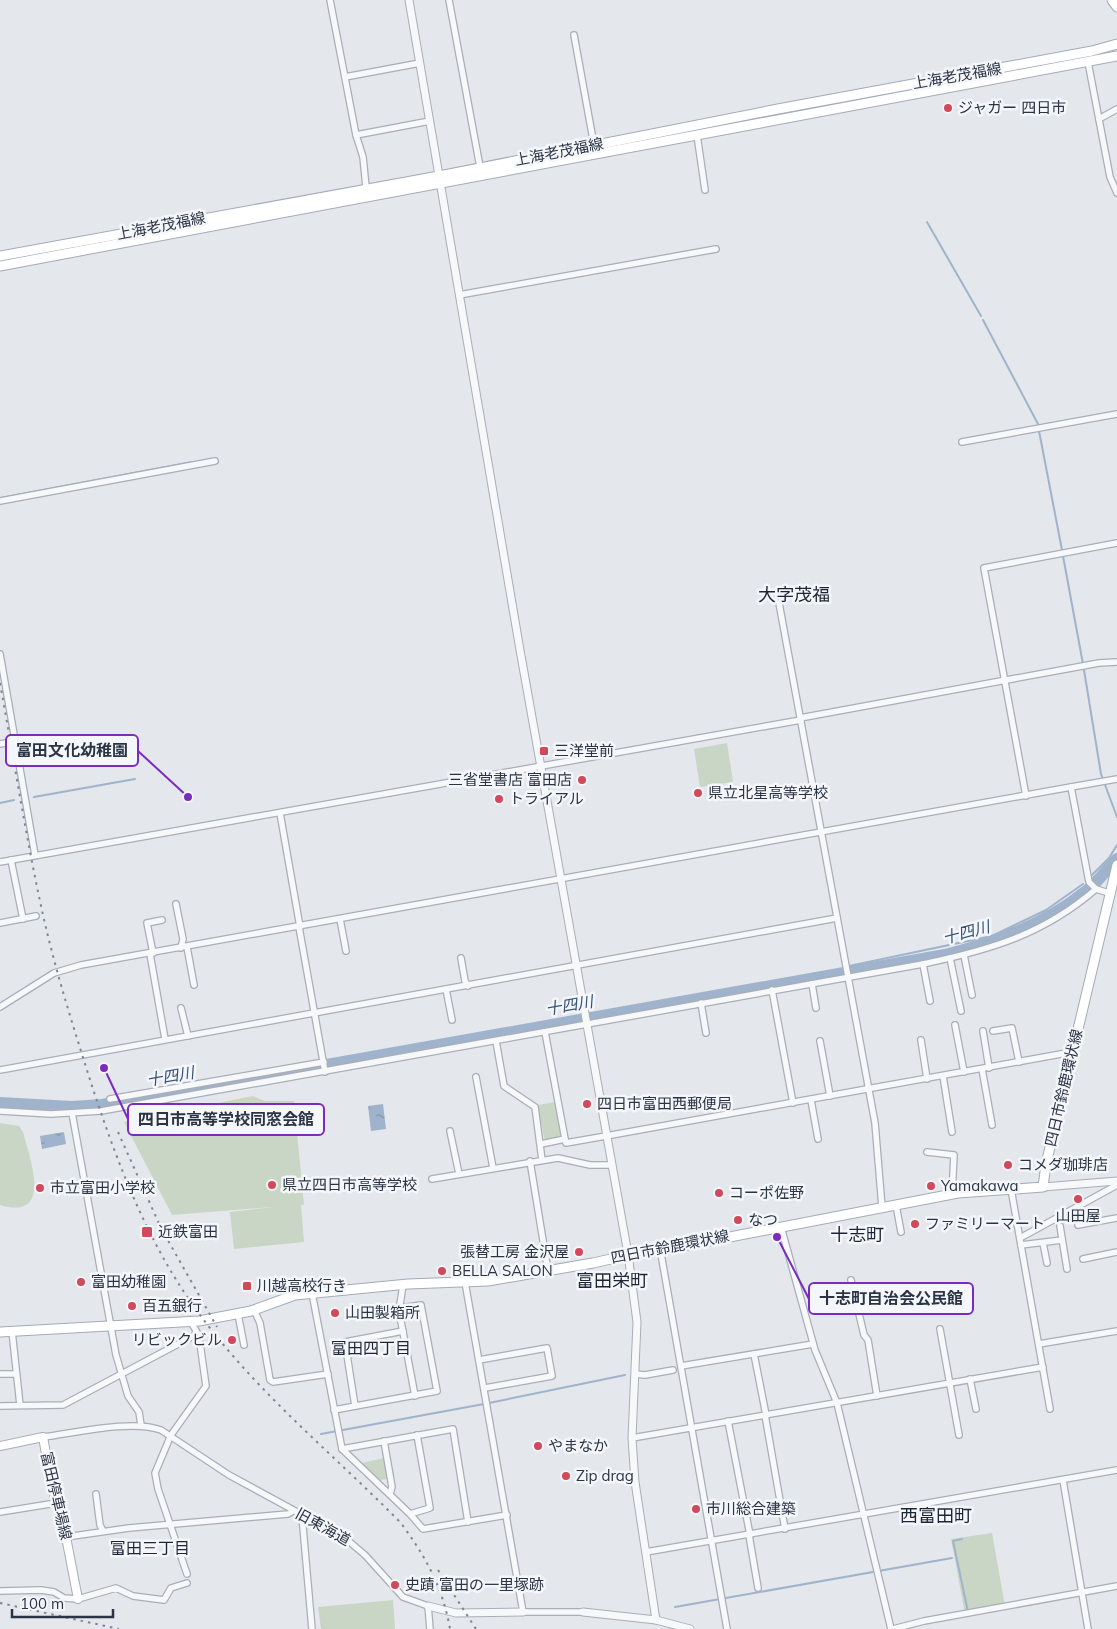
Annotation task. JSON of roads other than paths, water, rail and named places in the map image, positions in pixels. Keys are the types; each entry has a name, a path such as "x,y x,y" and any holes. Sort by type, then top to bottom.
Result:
{"main road":[{"path":"1112,0 1117,7"},
{"name":"上海老茂福線","path":"0,256 366,187 440,180 480,167 1092,51 1117,44"},
{"name":"上海老茂福線","path":"0,266 440,180 697,135 1117,56"},
{"path":"0,251 14,249 21,252"},
{"name":"四日市鈴鹿環状線","path":"0,1332 190,1320 238,1314 289,1297 312,1293 465,1282 548,1271 628,1254 660,1248 678,1247 952,1194 1043,1187 1072,1052 1117,865"},
{"name":"富田停車場線","path":"0,1446 43,1437 56,1503 66,1536 78,1599"}],"street":[{"path":"330,0 356,135 363,157 366,187"},
{"path":"409,0 458,295 575,966 628,1254 636,1310 632,1438 635,1482 656,1620"},
{"path":"449,0 480,167"},
{"path":"574,35 594,145"},
{"path":"1088,62 1110,177 1117,193"},
{"path":"345,77 420,63"},
{"path":"1099,119 1117,109"},
{"path":"356,135 430,120"},
{"path":"697,135 705,190"},
{"path":"458,295 716,249"},
{"path":"962,442 1117,414"},
{"path":"0,501 215,461"},
{"path":"1026,796 984,568 1117,543"},
{"path":"779,604 878,1144 882,1207"},
{"path":"0,654 36,855"},
{"path":"0,862 800,719 1099,663 1117,662"},
{"path":"0,744 10,742"},
{"path":"0,1007 62,969 1026,796 1117,778"},
{"path":"1071,787 1088,882 1096,889 1111,895"},
{"path":"280,813 325,1071"},
{"path":"11,860 23,919"},
{"path":"0,1111 72,1114 101,1111 923,964 1003,944 1064,913 1096,889"},
{"path":"176,904 182,940 194,985"},
{"path":"0,923 36,916"},
{"path":"0,1070 837,918"},
{"path":"340,919 346,951"},
{"path":"162,920 147,923 165,1040"},
{"path":"964,955 972,995"},
{"path":"461,958 465,981 468,986"},
{"path":"950,958 961,1011"},
{"path":"923,964 930,1001"},
{"path":"812,984 816,1008"},
{"path":"446,989 452,1020"},
{"path":"772,990 793,1103"},
{"path":"700,1003 706,1033"},
{"path":"182,1008 188,1036"},
{"path":"955,1025 964,1072"},
{"path":"993,1031 1012,1028 1018,1062"},
{"path":"983,1031 985,1068 992,1125"},
{"path":"545,1032 566,1143 1072,1052"},
{"path":"921,1040 927,1078"},
{"path":"496,1041 504,1086 534,1107 542,1160"},
{"path":"820,1041 830,1096"},
{"path":"110,1099 324,1062"},
{"path":"943,1076 952,1132"},
{"path":"476,1077 493,1168"},
{"path":"811,1100 818,1139"},
{"path":"72,1114 99,1273 105,1290 111,1326 128,1396 139,1412 141,1425"},
{"path":"450,1131 459,1174"},
{"path":"541,1144 566,1140"},
{"path":"927,1152 954,1155 952,1194"},
{"path":"432,1179 558,1158 590,1165 612,1165"},
{"path":"530,1162 548,1271"},
{"path":"1043,1187 1117,1181"},
{"path":"1020,1238 1117,1185"},
{"path":"1011,1189 1050,1409"},
{"path":"896,1205 901,1232"},
{"path":"1078,1225 1117,1218"},
{"path":"1060,1226 1067,1269"},
{"path":"781,1227 813,1344 837,1403 862,1515 892,1629 924,1621 1117,1586"},
{"path":"1021,1245 1062,1240"},
{"path":"1043,1243 1047,1263"},
{"path":"660,1248 710,1541 727,1629"},
{"path":"1083,1259 1117,1252"},
{"path":"851,1280 864,1336 868,1340 877,1396"},
{"path":"465,1282 488,1403 523,1612"},
{"path":"403,1285 400,1308 415,1396"},
{"path":"312,1293 342,1449 390,1494 424,1530 507,1515"},
{"path":"334,1410 436,1391 421,1305 400,1308"},
{"path":"254,1310 260,1323 270,1380 273,1382 328,1374"},
{"path":"238,1314 244,1345"},
{"path":"187,1574 169,1524 155,1473 171,1435 206,1386 198,1334 190,1320"},
{"path":"940,1329 959,1435"},
{"path":"12,1331 20,1405"},
{"path":"355,1406 345,1342 403,1331"},
{"path":"1039,1344 1117,1332"},
{"path":"0,1406 63,1405 198,1334"},
{"path":"681,1366 813,1344"},
{"path":"479,1360 547,1348 552,1376 485,1388"},
{"path":"754,1354 785,1529"},
{"path":"632,1438 1043,1367"},
{"path":"635,1374 673,1370"},
{"path":"0,1374 16,1374"},
{"path":"970,1379 976,1409"},
{"path":"728,1421 758,1588"},
{"name":"旧東海道","path":"43,1437 141,1425 153,1427 171,1435 222,1471 355,1545 403,1598 428,1606 456,1613 583,1612 656,1620 690,1629"},
{"path":"342,1449 453,1429 468,1522"},
{"path":"410,1514 430,1508 417,1435"},
{"path":"384,1441 392,1487 390,1494"},
{"path":"646,1552 1117,1470"},
{"path":"1063,1480 1088,1629"},
{"path":"96,1494 100,1525 103,1531"},
{"path":"0,1512 56,1503"},
{"path":"66,1536 169,1524 271,1516 288,1514 293,1511"},
{"path":"302,1516 312,1629"},
{"path":"0,1591 42,1590 54,1592 64,1598 78,1599 116,1588 134,1596 164,1600 171,1588 187,1583"},
{"path":"428,1606 430,1629"}],"water":[{"path":"383,1104 386,1129 371,1131 368,1106"},
{"path":"64,1132 66,1144 42,1149 40,1136"}],"waterway":[{"path":"927,222 981,316"},
{"path":"983,320 1038,424"},
{"path":"1039,431 1062,550"},
{"path":"0,498 192,462"},
{"path":"1063,556 1083,664"},
{"path":"1084,670 1101,774 1117,817"},
{"path":"34,797 135,779"},
{"path":"0,803 14,800"},
{"path":"1092,875 1109,858 1117,845"},
{"name":"十四川","path":"0,1103 72,1107 102,1105 945,955 982,945 1018,931 1053,914 1070,904 1089,888 1117,859"},
{"name":"十四川","path":"1104,873 1110,869"},
{"path":"849,966 992,936 1046,910 1083,884"},
{"path":"321,1434 484,1404 625,1375"},
{"path":"962,1539 953,1541 968,1612"},
{"path":"675,1607 952,1558"}],"railway":[{"path":"0,683 31,857 54,958 102,1117 138,1207 167,1265 203,1319 225,1347 273,1399 400,1522 432,1573 443,1600 450,1629"},
{"path":"118,1132 161,1228 217,1327"},
{"path":"438,1570 476,1629"},
{"path":"0,1603 119,1629"}],"place":[{"name":"ジャガー 四日市","path":"948,108"},
{"name":"三洋堂前","path":"544,751"},
{"name":"三省堂書店 富田店","path":"582,780"},
{"name":"県立北星高等学校","path":"698,793"},
{"name":"富田文化幼稚園","path":"188,797"},
{"name":"トライアル","path":"499,799"},
{"name":"四日市高等学校同窓会館","path":"104,1068"},
{"name":"四日市富田西郵便局","path":"587,1104"},
{"name":"コメダ珈琲店","path":"1008,1165"},
{"name":"県立四日市高等学校","path":"272,1185"},
{"name":"Yamakawa","path":"931,1186"},
{"name":"市立富田小学校","path":"40,1188"},
{"name":"コーポ佐野","path":"719,1193"},
{"name":"山田屋","path":"1078,1199"},
{"name":"なつ","path":"738,1220"},
{"name":"ファミリーマート","path":"915,1224"},
{"name":"近鉄富田","path":"147,1232"},
{"name":"十志町自治会公民館","path":"777,1237"},
{"name":"張替工房 金沢屋","path":"579,1252"},
{"name":"BELLA SALON","path":"442,1271"},
{"name":"富田幼稚園","path":"81,1282"},
{"name":"川越高校行き","path":"247,1286"},
{"name":"百五銀行","path":"132,1306"},
{"name":"山田製箱所","path":"335,1313"},
{"name":"リビックビル","path":"232,1340"},
{"name":"やまなか","path":"538,1446"},
{"name":"Zip drag","path":"566,1476"},
{"name":"市川総合建築","path":"696,1509"},
{"name":"史蹟 富田の一里塚跡","path":"395,1585"}],"district":[{"name":"大字茂福","path":"794,595"},
{"name":"十志町","path":"857,1235"},
{"name":"富田栄町","path":"612,1281"},
{"name":"富田四丁目","path":"371,1348"},
{"name":"西富田町","path":"936,1516"},
{"name":"富田三丁目","path":"150,1548"}]}
